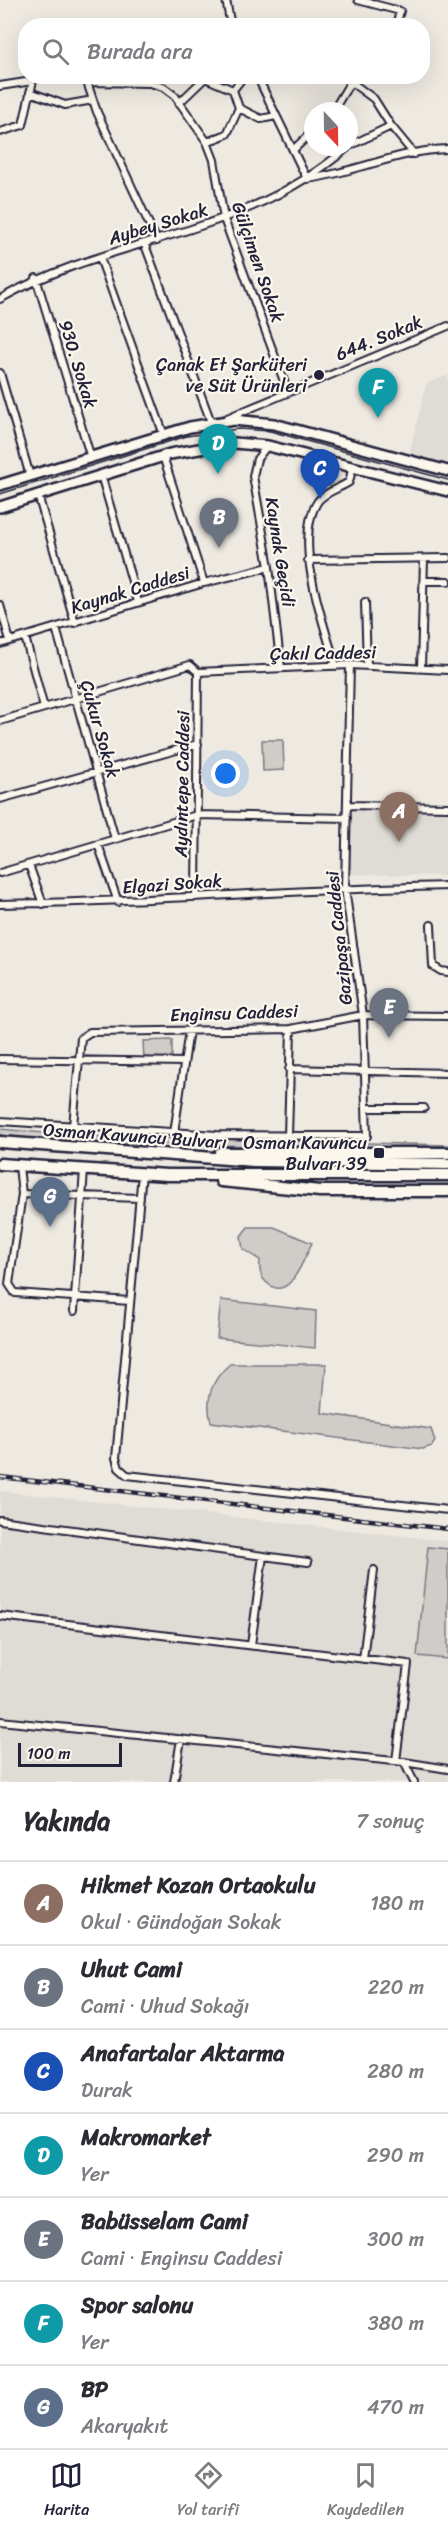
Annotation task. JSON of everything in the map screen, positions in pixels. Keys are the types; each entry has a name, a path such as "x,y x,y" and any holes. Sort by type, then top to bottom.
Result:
{"highway":[{"name":"Osman Kavuncu Bulvarı","path":"0,1142 254,1161 448,1164"},
{"path":"169,1156 246,1152 448,1153"},
{"name":"Osman Kavuncu Bulvarı","path":"0,1164 167,1175 448,1175"},
{"path":"167,1175 320,1191 448,1191"}],"main road":[{"path":"0,485 211,422 245,420 274,424 448,471"},
{"path":"0,507 163,456 224,443 268,446 448,491"}],"street":[{"path":"226,0 229,18"},
{"path":"358,0 400,11 398,18"},
{"path":"0,86 18,82"},
{"path":"0,132 23,125 32,84"},
{"path":"88,84 93,100 157,241"},
{"name":"Gülçimen Sokak","path":"154,84 168,90 207,142 214,160 224,219 288,392"},
{"path":"179,103 199,84"},
{"path":"207,142 227,134 239,108 233,90 219,84"},
{"path":"233,90 238,84"},
{"path":"261,84 307,179 328,177 414,154 448,149"},
{"path":"338,102 349,84"},
{"path":"358,84 374,99 391,126 414,154"},
{"path":"30,92 65,105 93,100"},
{"path":"239,108 261,119 276,116"},
{"name":"Aybey Sokak","path":"358,142 391,126"},
{"path":"293,150 304,140"},
{"name":"Aybey Sokak","path":"0,299 36,278 145,245 261,205 307,179 336,156"},
{"path":"145,245 211,422"},
{"path":"100,258 164,435"},
{"name":"930. Sokak","path":"36,278 91,458"},
{"name":"644. Sokak","path":"222,421 448,326"},
{"path":"0,374 30,476"},
{"name":"Kaynak Geçidi","path":"268,446 257,459 253,476 269,567 281,668"},
{"path":"163,456 204,583"},
{"path":"336,666 317,602 308,560 310,515 320,499 349,482 353,466"},
{"path":"101,475 138,603"},
{"path":"38,495 75,622"},
{"path":"308,560 448,558"},
{"path":"421,668 424,559"},
{"name":"Kaynak Caddesi","path":"0,644 204,583 269,567"},
{"path":"424,581 448,581"},
{"path":"365,602 367,666"},
{"path":"0,605 10,641"},
{"name":"Çukur Sokak","path":"56,628 115,839"},
{"path":"25,637 44,708"},
{"name":"Çakıl Caddesi","path":"76,699 190,665 198,672 350,665 448,670"},
{"name":"Gazipaşa Caddesi","path":"288,1136 367,1136 363,1015 345,888 350,665"},
{"name":"Aydıntepe Caddesi","path":"196,897 198,672"},
{"path":"0,721 76,699"},
{"path":"0,799 198,744"},
{"path":"347,805 448,807"},
{"path":"0,873 197,815 346,818"},
{"path":"98,844 118,902"},
{"path":"29,865 43,904"},
{"name":"Elgazi Sokak","path":"0,904 118,902 345,888 448,886"},
{"path":"431,925 433,966 448,972"},
{"name":"Enginsu Caddesi","path":"73,1126 77,1061 81,1038 90,1032 291,1029 363,1015 448,1016"},
{"path":"0,1121 174,1133 288,1136 291,1029"},
{"path":"174,1133 189,1030"},
{"path":"0,1059 184,1062"},
{"path":"289,1069 448,1073"},
{"path":"366,1108 424,1108"},
{"path":"19,1166 22,1194 10,1288 15,1293 130,1301"},
{"path":"74,1311 84,1170"},
{"path":"142,1173 116,1458 124,1473 448,1510"},
{"path":"22,1194 140,1197"},
{"path":"0,1520 308,1562"},
{"path":"251,1645 262,1556"},
{"path":"363,1659 374,1570"},
{"path":"0,1616 408,1664 396,1761"},
{"path":"0,1721 396,1761 448,1769"},
{"path":"174,1782 181,1739"},
{"path":"404,1762 414,1782"}],"shaded area":[{"path":"448,375 448,464 409,455 426,384"},
{"path":"262,740 283,740 284,770 263,771"},
{"path":"350,808 448,810 448,876 348,874"},
{"path":"172,1040 172,1059 144,1060 143,1041"},
{"path":"0,1129 78,1136 448,1145 448,1149 71,1143 0,1135"},
{"path":"248,1227 274,1227 312,1243 295,1277 289,1284 282,1288 274,1288 264,1280 260,1272 260,1260 243,1249 241,1236"},
{"path":"221,1300 316,1311 315,1348 217,1338"},
{"path":"230,1364 326,1364 322,1413 431,1429 435,1441 432,1446 423,1449 211,1422 209,1405 214,1383"},
{"path":"0,1491 448,1541 448,1782 0,1782"},
{"path":"428,1547 448,1549 448,1659 417,1656"}],"tram line":[{"path":"0,494 187,436 238,429 270,431 448,480"}],"railway":[{"path":"0,1477 448,1529"}],"place":[{"name":"Çanak Et Şarküteri ve Süt Ürünleri","path":"319,375"},
{"name":"Spor salonu","path":"378,418"},
{"name":"Makromarket","path":"218,474"},
{"name":"Anafartalar Aktarma","path":"320,499"},
{"name":"Uhut Cami","path":"219,548"},
{"name":"Hikmet Kozan Ortaokulu","path":"399,842"},
{"name":"Babüsselam Cami","path":"389,1038"},
{"name":"Osman Kavuncu Bulvarı 39","path":"379,1153"},
{"name":"BP","path":"50,1227"}]}
